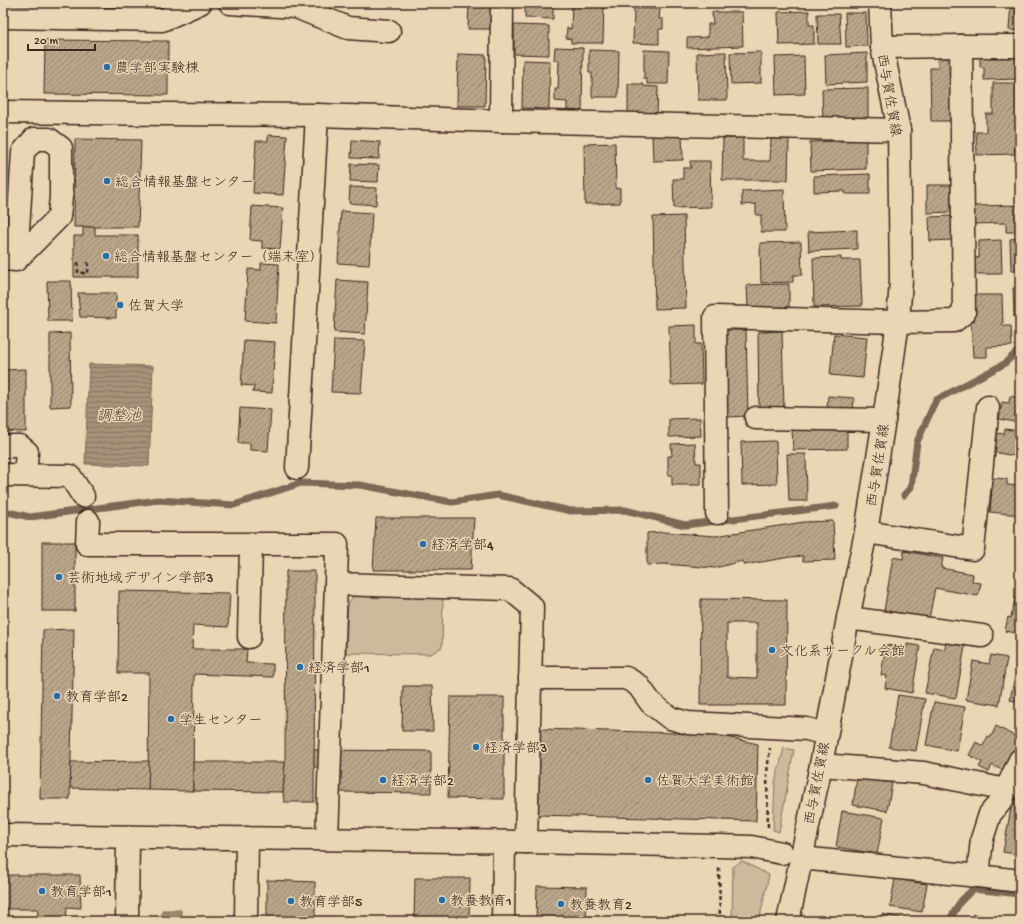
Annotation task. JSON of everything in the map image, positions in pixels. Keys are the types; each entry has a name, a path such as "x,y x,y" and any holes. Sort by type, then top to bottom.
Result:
{"street":[{"path":"3,17 162,20 200,3"},
{"path":"230,3 296,7 348,28 389,31"},
{"path":"501,122 502,3"},
{"name":"西与賀佐賀線","path":"788,921 783,853 821,765 848,618 866,532 898,322 901,281 899,130 882,47 880,3"},
{"path":"717,514 715,317 898,322 954,321 964,313 961,46"},
{"path":"882,47 1020,46"},
{"path":"3,112 317,115 501,122 899,130"},
{"path":"297,468 317,115"},
{"path":"49,139 61,148 61,197 59,217 10,259 23,152 34,140 49,139"},
{"path":"866,532 973,549 988,407"},
{"path":"756,418 884,420"},
{"path":"3,446 20,446 27,452 25,475"},
{"path":"3,475 70,476 83,496"},
{"path":"88,521 87,544 337,544 327,839"},
{"path":"249,637 251,544"},
{"path":"336,584 510,589 532,607 526,842"},
{"path":"848,618 982,636"},
{"path":"530,678 626,678 638,685 651,703 670,718 688,723 807,729 826,734"},
{"path":"986,877 982,839 990,814 1002,800 1020,760"},
{"path":"821,765 924,773 1006,790"},
{"path":"3,835 526,842 751,847 783,853 1020,881"},
{"path":"127,921 128,837"},
{"path":"246,921 247,838"},
{"path":"503,921 504,842"}],"path":[{"path":"78,262 78,273 88,273 88,261"},
{"path":"772,727 767,772 768,832 783,853"},
{"path":"719,846 720,921"}],"shaded area":[{"path":"355,595 443,597 442,647 431,654 346,653 348,603"},
{"path":"784,748 794,750 779,832 773,830 775,783"},
{"path":"742,861 769,875 759,921 732,921 733,867"}],"water":[{"name":"調整池","path":"89,364 153,366 149,466 85,464"},
{"path":"162,910 181,910 181,920 210,921 162,921"}],"building":[{"path":"469,3 492,3 492,29 468,29"},
{"path":"525,3 553,3 553,19 525,18"},
{"path":"572,3 604,3 603,43 571,43 571,39 566,38 567,28 571,29"},
{"path":"1011,3 1020,3 1020,31 1009,30"},
{"path":"634,8 660,9 659,19 663,19 663,29 659,29 659,44 633,43"},
{"path":"809,11 809,25 814,25 814,44 779,45 778,12"},
{"path":"712,12 742,12 743,46 687,48 687,38 708,37 708,24 713,24"},
{"path":"845,13 866,13 867,46 846,47"},
{"path":"817,14 839,14 841,44 818,44"},
{"path":"514,25 549,26 549,55 514,54"},
{"name":"農学部実験棟","path":"45,40 168,41 168,95 44,94"},
{"path":"555,47 583,48 582,111 567,110 567,102 555,101 555,89 558,89 559,60 554,60"},
{"path":"589,50 619,51 618,97 592,97 592,73 589,73"},
{"path":"644,50 669,51 668,84 647,84 647,79 644,79"},
{"path":"726,52 727,100 698,100 697,53"},
{"path":"761,52 761,83 731,84 730,53"},
{"path":"867,53 867,82 826,84 825,55"},
{"path":"458,54 486,55 485,106 457,106"},
{"path":"1020,54 1019,79 984,80 984,67 980,67 980,55"},
{"path":"804,56 805,94 776,95 775,57"},
{"path":"937,58 950,58 952,121 931,121 930,68 938,68"},
{"path":"523,60 550,61 549,109 522,108"},
{"path":"993,83 1017,83 1018,109 1020,109 1020,147 1015,147 1015,154 977,155 976,132 986,132 986,114 993,114"},
{"path":"628,84 643,84 643,86 658,87 657,117 628,117"},
{"path":"868,88 868,121 823,122 822,89"},
{"path":"268,135 287,136 283,195 253,193 256,141 268,141"},
{"path":"652,135 682,135 683,160 653,161"},
{"path":"723,138 743,138 743,161 770,161 771,139 789,139 788,180 722,180"},
{"name":"総合情報基盤センター","path":"75,139 141,140 138,227 74,227"},
{"path":"352,140 380,142 379,159 351,158"},
{"path":"866,140 866,169 811,171 810,142"},
{"path":"615,143 616,189 620,188 620,203 585,204 584,144"},
{"path":"690,161 710,161 711,207 674,208 673,179 683,179 683,168 691,168"},
{"path":"351,164 379,165 378,182 350,181"},
{"path":"870,174 870,194 845,194 845,191 814,192 814,176"},
{"path":"927,185 951,185 951,212 927,213"},
{"path":"350,187 377,188 376,205 349,203"},
{"path":"784,189 785,232 761,232 761,215 756,215 756,204 742,205 742,191"},
{"path":"1020,205 1020,232 1006,232 1006,223 974,224 974,206"},
{"path":"252,206 283,208 280,249 262,248 262,241 250,240"},
{"path":"341,211 372,213 369,265 338,263"},
{"path":"684,216 686,308 655,309 653,217"},
{"path":"952,216 952,240 930,241 929,217"},
{"name":"総合情報基盤センター（端末室）","path":"83,227 95,227 95,235 138,235 138,277 74,277 74,236 83,236"},
{"path":"857,230 857,249 809,251 808,232"},
{"path":"1020,238 1019,278 1018,271 1011,271 1010,239"},
{"path":"1001,240 1002,274 974,274 973,257 979,258 979,241"},
{"path":"801,242 802,275 793,275 793,282 761,283 760,243"},
{"path":"841,257 841,260 860,260 862,306 814,307 813,258"},
{"path":"261,263 279,264 276,323 245,321 248,269 261,270"},
{"path":"337,280 368,282 365,334 334,332"},
{"path":"47,281 71,281 72,321 48,321"},
{"path":"789,284 789,307 748,308 747,285"},
{"path":"1013,288 1020,288 1020,317 1014,317"},
{"path":"78,293 116,293 116,318 80,317"},
{"path":"974,295 1002,295 1003,326 1011,326 1012,346 987,347 987,357 973,357 971,321 974,321"},
{"path":"696,325 696,344 701,344 702,384 671,385 669,326"},
{"path":"725,330 746,330 748,416 727,417"},
{"path":"782,331 784,410 759,410 758,332"},
{"path":"70,333 71,406 50,407 50,334"},
{"path":"834,334 867,337 863,378 830,375"},
{"path":"244,340 275,342 272,393 253,392 254,386 241,385"},
{"path":"334,340 365,341 361,393 331,392"},
{"path":"26,369 26,432 3,431 3,370"},
{"path":"828,396 854,398 853,411 827,409"},
{"path":"1010,396 1020,398 1020,423 999,419 1002,402 1009,403"},
{"path":"240,408 271,410 268,451 250,450 250,443 238,443"},
{"path":"700,418 701,436 669,437 669,419"},
{"path":"847,427 847,449 793,450 792,429"},
{"path":"1005,429 1020,431 1020,457 993,452 996,433 1004,434"},
{"path":"776,441 777,484 742,485 741,442"},
{"path":"695,443 696,463 701,463 701,485 672,485 672,475 668,475 668,456 672,456 671,444"},
{"path":"787,454 806,454 807,501 789,501"},
{"path":"993,478 1007,479 1007,485 1020,486 1020,515 990,512"},
{"name":"経済学部4","path":"376,518 474,518 471,570 373,570"},
{"path":"833,521 835,560 803,561 803,556 744,565 742,561 715,568 663,564 647,565 647,533 663,532 715,536 804,522"},
{"name":"芸術地域デザイン学部3","path":"42,542 75,542 75,611 42,611"},
{"path":"904,551 943,558 941,568 973,574 972,582 981,583 978,596 935,588 929,619 884,611 893,557 903,559"},
{"name":"経済学部1","path":"286,571 315,571 314,802 284,802"},
{"name":"学生センター","path":"119,591 230,593 228,627 193,625 192,649 247,649 246,663 273,664 273,677 194,674 193,791 148,790 149,673 118,673"},
{"path":"1015,598 1020,599 1020,634 1005,631 1008,617 1011,618"},
{"name":"文化系サークル会館","path":"701,599 787,600 786,705 700,705","holes":["727,623 757,623 757,678 727,677"]},
{"name":"教育学部2","path":"74,629 70,799 40,799 43,630"},
{"path":"946,643 965,646 956,698 925,693 934,647 945,649"},
{"path":"907,644 920,646 912,693 885,688 887,676 881,675 886,645 907,648"},
{"path":"991,655 1007,658 999,705 966,700 973,661 989,664"},
{"path":"1016,671 1020,671 1020,702 1010,700"},
{"path":"403,686 432,686 433,731 402,731"},
{"path":"898,695 925,699 916,751 889,747"},
{"name":"経済学部3","path":"450,697 504,697 504,799 448,798"},
{"path":"934,702 965,707 957,751 926,745"},
{"path":"996,726 1020,739 1004,771 992,765 989,772 979,767 982,762 969,755 976,742 983,746 988,736 991,737"},
{"name":"佐賀大学美術館","path":"540,729 712,734 758,744 756,821 538,815"},
{"name":"経済学部2","path":"314,750 431,751 431,793 335,792 335,767 314,767"},
{"path":"149,761 148,790 70,788 71,762"},
{"path":"193,762 285,762 283,792 193,791"},
{"path":"857,777 892,783 887,811 853,805"},
{"path":"1012,803 1020,805 1020,855 1003,852"},
{"path":"842,811 884,818 877,854 836,847"},
{"name":"教育学部1","path":"3,875 80,875 81,908 67,907 66,921 37,921 38,909 3,909"},
{"name":"教養教育1","path":"415,878 470,878 469,921 414,921"},
{"path":"895,879 927,884 922,912 890,907"},
{"name":"教育学部5","path":"267,880 315,882 315,921 267,921"},
{"name":"教養教育2","path":"537,886 587,887 586,921 536,921"},
{"path":"882,914 910,920 910,921 880,921"},
{"path":"973,914 1005,919 1004,921 972,921"}],"waterway":[{"path":"904,495 911,487 917,442 936,400 1004,364 1020,349"},
{"path":"3,511 30,517 158,500 234,505 301,483 360,485 452,502 498,495 571,511 625,510 685,525 836,506"},
{"path":"949,921 960,902 973,889 1020,894"}],"place":[{"name":"農学部実験棟","path":"107,67"},
{"name":"総合情報基盤センター","path":"107,181"},
{"name":"総合情報基盤センター（端末室）","path":"106,256"},
{"name":"佐賀大学","path":"120,305"},
{"name":"経済学部4","path":"423,544"},
{"name":"芸術地域デザイン学部3","path":"59,577"},
{"name":"文化系サークル会館","path":"772,650"},
{"name":"経済学部1","path":"300,667"},
{"name":"教育学部2","path":"57,696"},
{"name":"学生センター","path":"171,719"},
{"name":"経済学部3","path":"476,747"},
{"name":"経済学部2","path":"383,780"},
{"name":"佐賀大学美術館","path":"648,780"},
{"name":"教育学部1","path":"42,891"},
{"name":"教養教育1","path":"442,900"},
{"name":"教育学部5","path":"291,901"},
{"name":"教養教育2","path":"561,904"}]}
